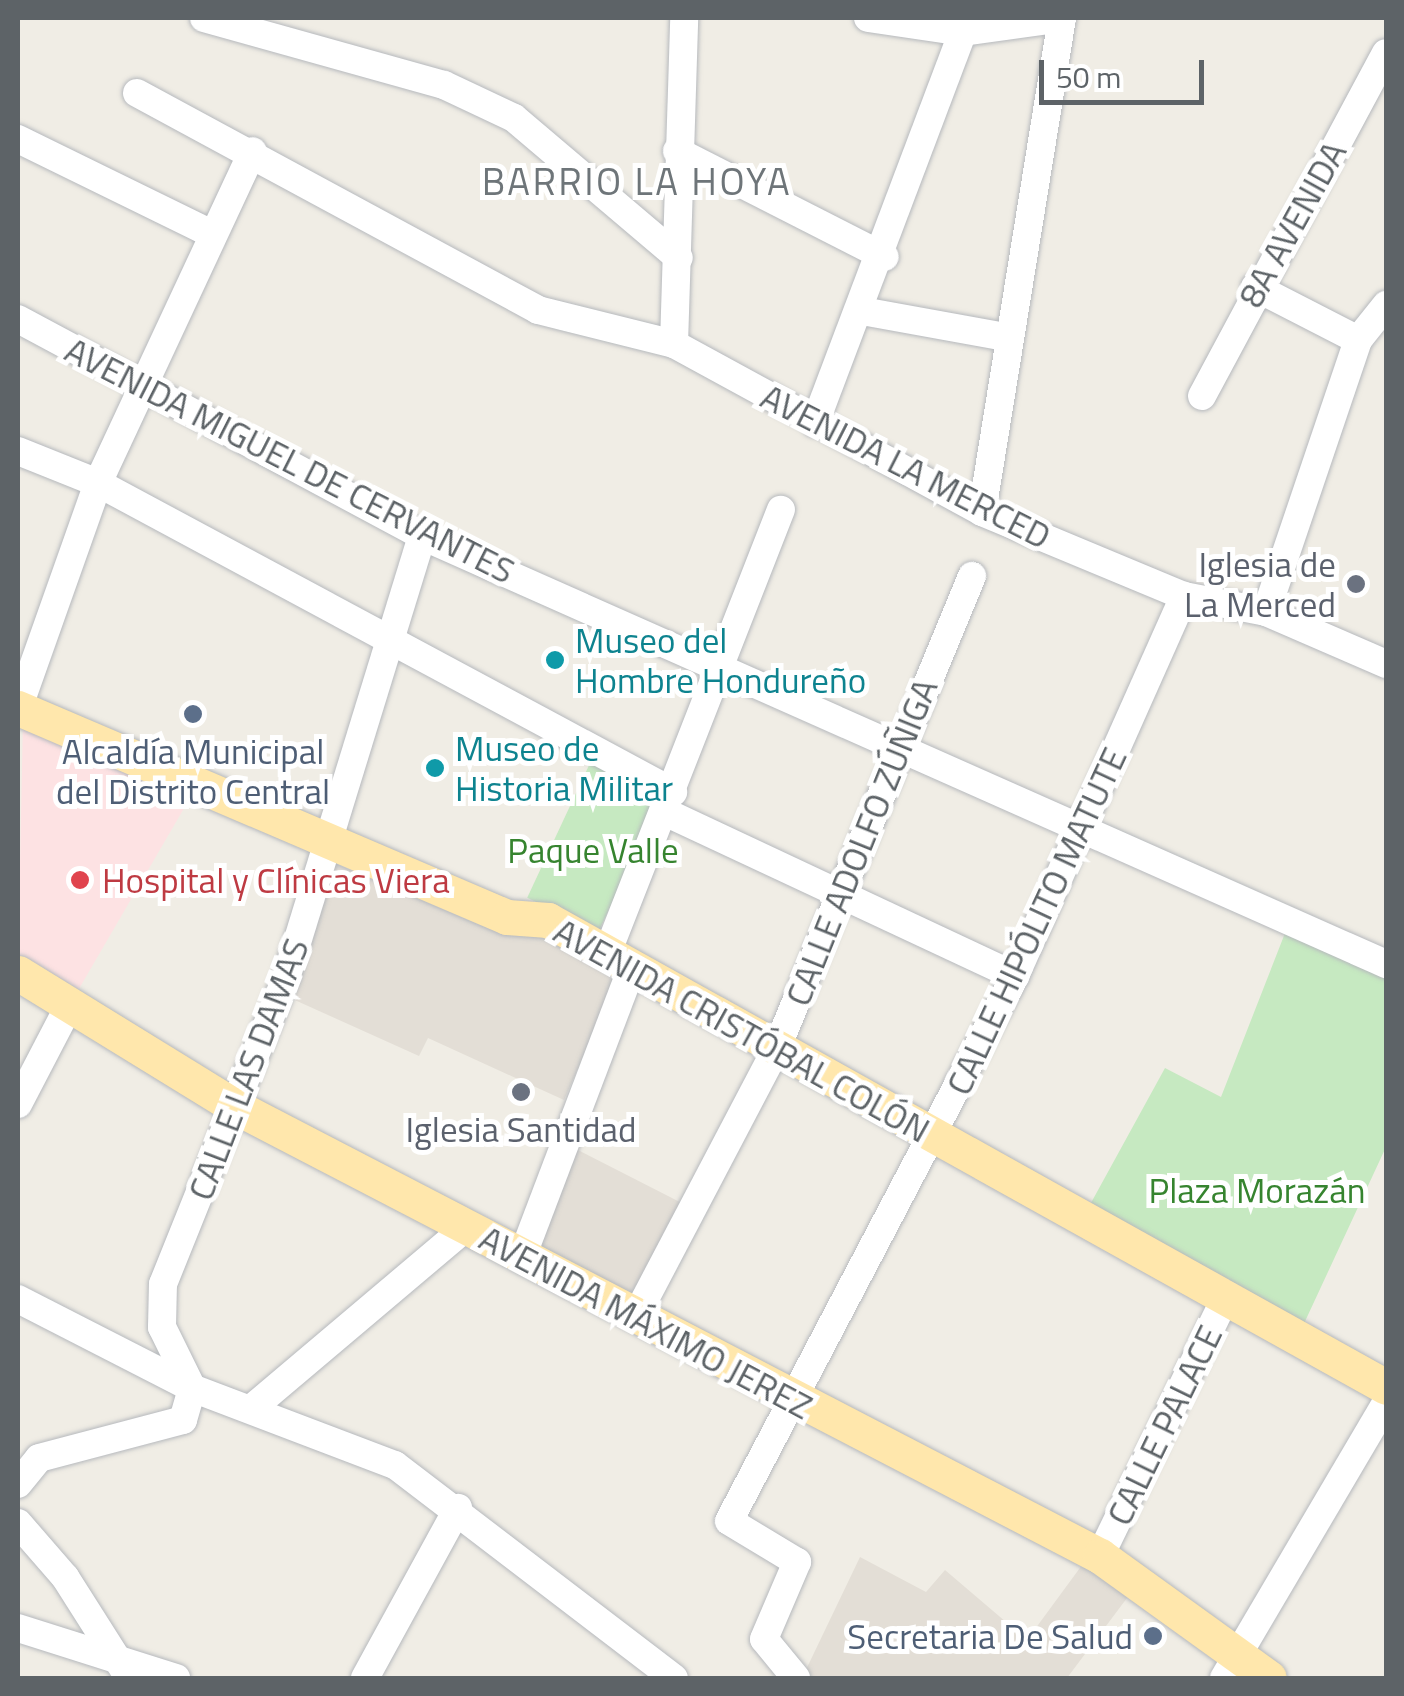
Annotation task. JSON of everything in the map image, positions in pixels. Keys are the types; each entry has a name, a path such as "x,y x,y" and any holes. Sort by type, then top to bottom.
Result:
{"main road":[{"name":"AVENIDA CRISTÓBAL COLÓN","path":"18,708 331,846 507,916 548,920 1386,1387"},
{"name":"AVENIDA MÁXIMO JEREZ","path":"18,974 66,1010 236,1107 1100,1556 1231,1667 1269,1678"}],"street":[{"path":"204,18 444,85 514,118 679,258"},
{"path":"674,344 679,258 676,151 684,18"},
{"path":"868,18 963,32 1062,18 982,512"},
{"path":"815,423 885,257 963,32"},
{"name":"8A AVENIDA","path":"1202,396 1254,286 1386,54"},
{"name":"AVENIDA LA MERCED","path":"137,93 253,151 538,310 674,344 982,512 1184,596 1266,612 1386,664"},
{"path":"18,139 212,234"},
{"path":"18,708 98,483 145,390 212,234 253,151"},
{"path":"676,151 885,257"},
{"path":"1254,286 1358,340"},
{"path":"1266,612 1358,340 1386,306"},
{"path":"862,310 1010,338"},
{"name":"AVENIDA MIGUEL DE CERVANTES","path":"18,320 422,536 1083,826 1386,964"},
{"path":"18,451 98,483 388,636 669,802 840,893 1016,976"},
{"path":"522,1257 669,802 781,510"},
{"name":"CALLE LAS DAMAS","path":"192,1388 162,1328 162,1284 236,1107 331,846 388,636 422,536"},
{"name":"CALLE ADOLFO ZÚÑIGA","path":"636,1318 776,1050 898,747 972,576"},
{"name":"CALLE HIPÓLITO MATUTE","path":"796,1678 764,1639 797,1562 729,1521 1016,976 1184,596"},
{"path":"18,1104 66,1010"},
{"path":"251,1409 465,1228"},
{"name":"CALLE PALACE","path":"1100,1556 1227,1295"},
{"path":"18,1299 192,1388 395,1465 458,1508 617,1643 674,1678"},
{"path":"18,1484 39,1458 175,1428 192,1388"},
{"path":"1231,1667 1386,1403"},
{"path":"364,1678 458,1508"},
{"path":"18,1523 65,1576 122,1669"},
{"path":"18,1628 122,1669 176,1678"}],"shaded area":[{"name":"Hospital y Clínicas Viera","path":"23,721 190,798 73,999 18,961"},
{"path":"336,864 480,925 548,930 624,964 564,1100 428,1038 419,1056 288,997"},
{"path":"572,1147 690,1207 640,1304 523,1244"},
{"path":"860,1557 926,1592 945,1570 1027,1640 1085,1561 1130,1594 1067,1678 802,1678"}],"green space":[{"name":"Paque Valle","path":"591,761 663,794 599,931 527,898"},
{"name":"Plaza Morazán","path":"1287,928 1386,973 1386,1147 1301,1330 1086,1212 1165,1068 1221,1097"}],"place":[{"name":"Iglesia de La Merced","path":"1356,584"},
{"name":"Museo del Hombre Hondureño","path":"555,660"},
{"name":"Alcaldía Municipal del Distrito Central","path":"193,714"},
{"name":"Museo de Historia Militar","path":"435,768"},
{"name":"Hospital y Clínicas Viera","path":"80,880"},
{"name":"Iglesia Santidad","path":"521,1092"},
{"name":"Secretaria De Salud","path":"1153,1636"}],"district":[{"name":"BARRIO LA HOYA","path":"637,182"}]}
